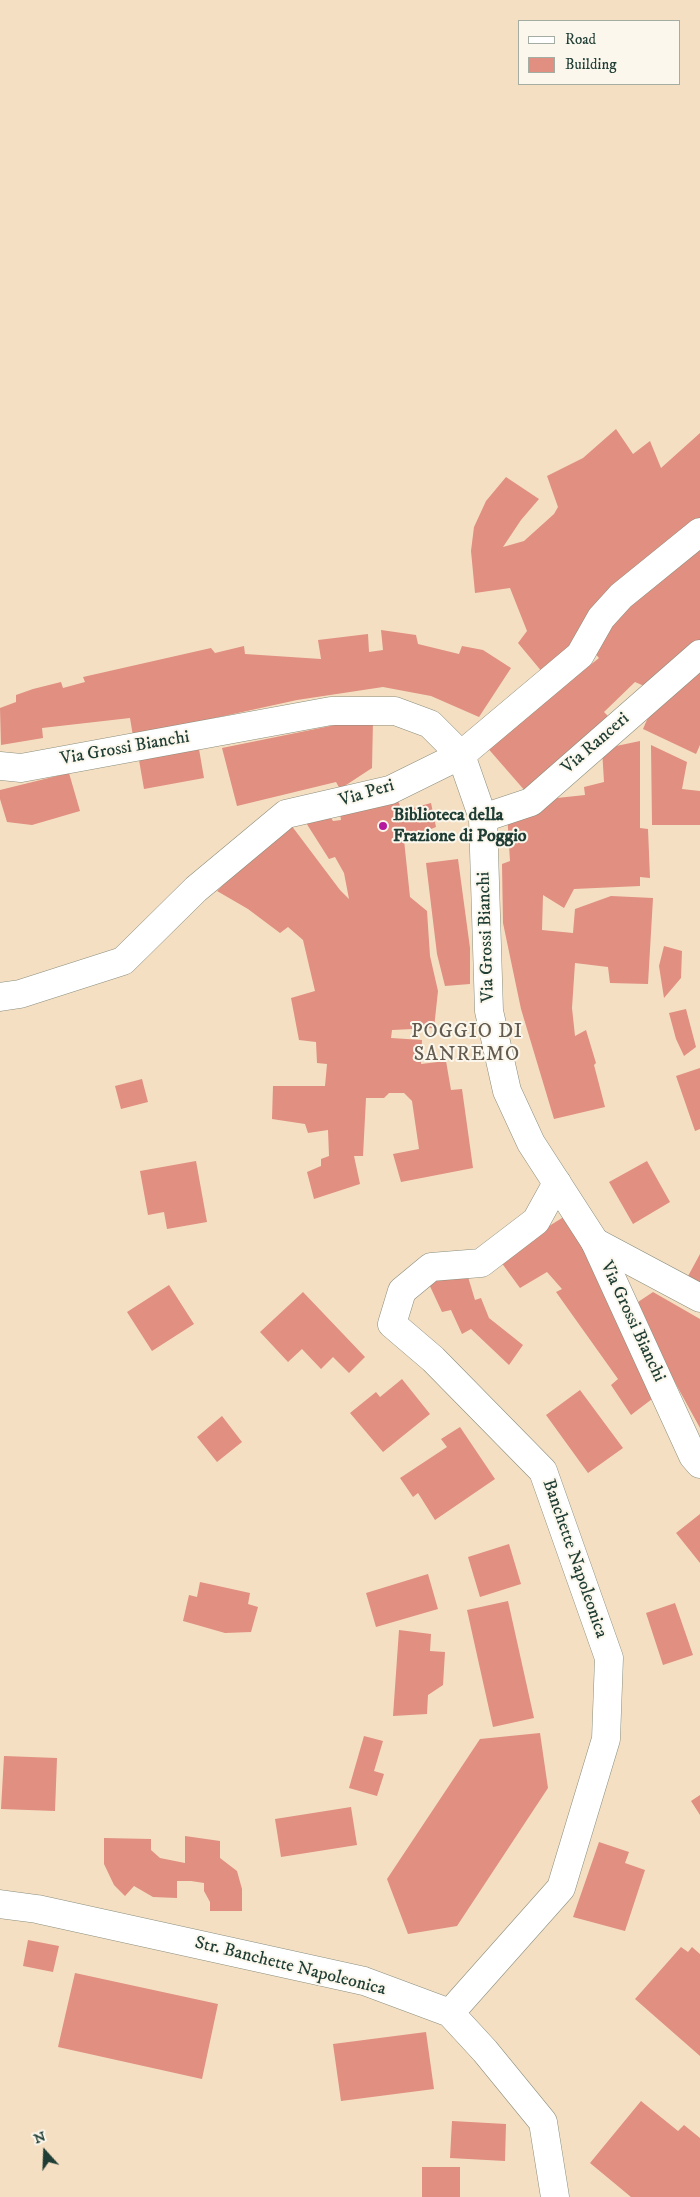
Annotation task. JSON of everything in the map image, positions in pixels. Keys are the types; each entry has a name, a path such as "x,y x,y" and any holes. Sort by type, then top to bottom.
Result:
{"street":[{"name":"Via Peri","path":"0,997 20,994 123,961 196,889 286,814 390,790 461,754 580,655 601,618 621,596 700,532"},
{"name":"Via Ranceri","path":"483,818 531,802 700,654"},
{"name":"Via Grossi Bianchi","path":"0,766 21,768 331,711 395,711 430,724 461,754 483,818 489,1011 506,1090 531,1143 595,1242 693,1456 700,1464"},
{"name":"Banchette Napoleonica","path":"450,2013 561,1888 606,1739 609,1658 543,1471 433,1360 392,1324 402,1291 431,1267 481,1263 536,1221 558,1183"},
{"path":"595,1242 700,1298"},
{"name":"Str. Banchette Napoleonica","path":"0,1904 37,1909 364,1981 450,2013 485,2051 543,2122 556,2197"}],"building":[{"path":"616,429 633,454 650,441 661,468 700,433 700,523 587,628 543,673 518,643 527,631 510,588 475,593 471,551 474,527 486,501 506,477 539,499 521,520 503,547 524,541 554,514 558,507 547,476 583,458"},
{"path":"700,544 700,649 651,689 635,682 604,712 610,718 526,792 485,745 582,659 589,666 599,658 591,649 610,617"},
{"path":"381,630 416,635 418,644 459,654 462,646 483,650 511,668 479,717 431,696 383,687 297,700 133,736 130,718 42,728 43,738 1,745 0,708 16,702 16,695 33,689 61,682 63,688 85,682 83,677 211,648 215,653 244,646 245,654 321,659 318,640 368,634 369,652 383,650"},
{"path":"700,662 700,745 696,754 643,729 655,701 666,702"},
{"path":"373,720 372,768 340,789 336,782 237,806 222,748 350,722"},
{"path":"640,741 640,828 648,829 650,878 640,877 640,886 574,889 564,908 543,895 542,930 573,933 575,909 611,896 653,898 648,984 610,983 608,967 575,963 572,1008 575,1036 586,1030 596,1063 594,1065 605,1107 554,1119 521,1009 503,923 502,864 510,861 507,813 548,799 585,795 584,787 604,782 602,749"},
{"path":"651,745 687,762 682,789 700,791 700,825 652,825"},
{"path":"199,749 204,778 144,789 139,760"},
{"path":"69,773 80,811 32,825 7,822 0,799 0,790"},
{"path":"395,793 402,811 431,803 436,827 404,840 410,897 427,911 430,956 438,991 434,1028 392,1030 391,1038 422,1040 421,1064 446,1061 451,1090 462,1089 473,1168 401,1182 393,1154 419,1149 412,1101 404,1093 389,1093 384,1098 366,1098 363,1156 354,1156 360,1184 314,1199 307,1172 321,1166 321,1159 329,1156 328,1130 308,1133 305,1124 272,1119 273,1086 325,1086 327,1064 317,1063 316,1042 299,1040 291,998 315,991 303,940 288,927 280,933 248,909 217,891 288,821 340,890 349,899 344,873 335,857 329,859 303,818 327,812 333,821 341,820 340,813"},
{"path":"458,859 470,948 470,984 445,986 437,954 426,863"},
{"path":"664,946 682,951 681,978 664,998 659,966"},
{"path":"686,1009 696,1047 684,1056 676,1039 669,1013"},
{"path":"700,1068 700,1129 695,1131 676,1076"},
{"path":"142,1079 148,1102 121,1109 115,1086"},
{"path":"196,1161 207,1222 167,1229 164,1212 148,1215 140,1171"},
{"path":"647,1161 670,1202 633,1224 609,1182"},
{"path":"570,1213 656,1396 631,1415 611,1385 618,1379 556,1292 562,1289 547,1272 520,1288 498,1258"},
{"path":"700,1254 700,1285 687,1278"},
{"path":"465,1267 475,1300 481,1298 489,1318 523,1345 509,1365 471,1329 462,1334 451,1310 442,1312 428,1282"},
{"path":"169,1285 194,1324 152,1351 127,1312"},
{"path":"303,1292 365,1357 349,1373 333,1357 321,1369 302,1349 288,1362 260,1332"},
{"path":"653,1292 700,1319 700,1428 672,1377 638,1302"},
{"path":"402,1379 430,1414 383,1452 350,1413 376,1392 380,1397"},
{"path":"580,1390 623,1448 588,1473 546,1415"},
{"path":"222,1416 242,1442 217,1462 197,1437"},
{"path":"460,1427 495,1479 435,1520 418,1493 413,1497 400,1478 447,1447 441,1439"},
{"path":"700,1514 700,1563 676,1533"},
{"path":"509,1544 521,1584 480,1597 468,1557"},
{"path":"428,1574 438,1609 376,1627 366,1593"},
{"path":"200,1582 250,1593 248,1604 258,1607 251,1632 225,1633 183,1621 189,1595 197,1597"},
{"path":"508,1601 534,1718 493,1727 467,1610"},
{"path":"675,1603 693,1655 663,1665 646,1613"},
{"path":"399,1630 431,1634 430,1651 445,1652 443,1685 428,1695 427,1714 393,1716"},
{"path":"540,1733 548,1788 457,1926 408,1934 387,1879 480,1739"},
{"path":"364,1736 383,1741 374,1771 384,1774 377,1796 349,1788"},
{"path":"4,1756 57,1758 55,1811 1,1809"},
{"path":"700,1795 700,1815 691,1801"},
{"path":"351,1807 357,1845 281,1857 275,1819"},
{"path":"185,1836 220,1841 220,1858 237,1871 242,1889 242,1911 210,1911 210,1902 204,1891 204,1883 177,1881 177,1898 153,1897 134,1886 125,1896 114,1885 104,1864 104,1838 151,1839 151,1850 160,1858 185,1863"},
{"path":"599,1842 629,1852 625,1863 645,1870 625,1931 573,1917"},
{"path":"28,1940 59,1946 53,1972 23,1966"},
{"path":"681,1947 688,1952 692,1947 700,1954 700,2056 635,1999"},
{"path":"75,1973 218,2004 202,2079 58,2047"},
{"path":"426,2032 434,2089 341,2101 333,2044"},
{"path":"641,2101 678,2131 684,2125 700,2138 700,2197 631,2197 590,2163"},
{"path":"452,2121 506,2124 505,2161 450,2158"},
{"path":"422,2167 460,2167 460,2197 422,2197"}],"place":[{"name":"Biblioteca della Frazione di Poggio","path":"383,826"}],"district":[{"name":"POGGIO DI SANREMO","path":"467,1044"}]}
